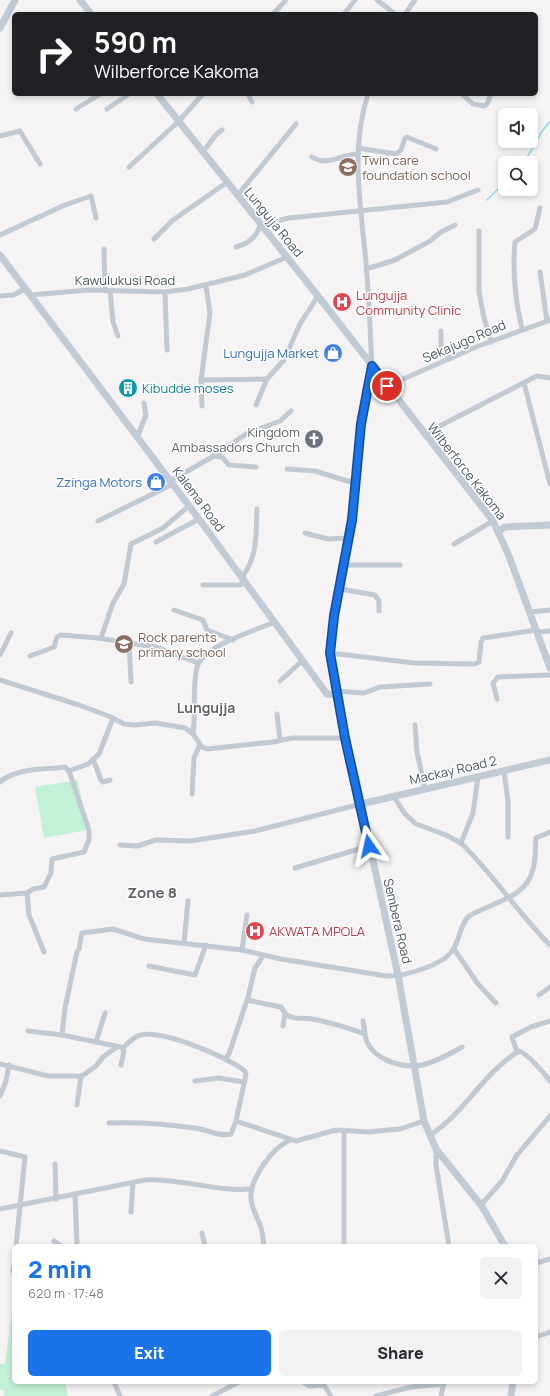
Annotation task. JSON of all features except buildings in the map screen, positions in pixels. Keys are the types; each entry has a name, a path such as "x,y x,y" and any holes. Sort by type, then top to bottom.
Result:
{"street":[{"path":"0,28 14,0"},
{"path":"80,0 89,12"},
{"path":"275,12 286,0"},
{"path":"346,12 355,0"},
{"path":"377,0 392,12"},
{"path":"406,12 415,0"},
{"path":"76,109 97,96"},
{"path":"107,108 126,96"},
{"name":"Lungujja Road","path":"158,96 372,366"},
{"path":"129,167 178,122 201,96"},
{"path":"249,96 252,102"},
{"path":"368,96 359,130 357,170 366,269 372,366"},
{"path":"464,96 473,104 484,106 487,104 490,96"},
{"path":"237,196 296,124"},
{"path":"202,152 209,146 216,133 222,130"},
{"path":"0,136 20,131 40,164"},
{"path":"312,157 317,160 327,161 358,151 396,154 401,150 407,136 436,149"},
{"path":"154,238 173,220 226,183"},
{"path":"236,247 244,245 250,240 258,232 260,225 289,218 361,212 447,202 478,190"},
{"path":"0,235 65,205 91,196 96,218"},
{"path":"522,329 515,296 513,266 515,242 517,239 535,229 540,208"},
{"path":"366,269 395,260 430,242 441,232 455,225"},
{"path":"479,231 479,292 484,318 491,342"},
{"path":"104,249 112,322 118,336"},
{"name":"Kalema Road","path":"0,255 199,519 327,694 336,693"},
{"name":"Kawulukusi Road","path":"30,295 76,290 165,292 206,286 245,275 287,258"},
{"path":"540,272 548,320"},
{"path":"202,406 201,380 210,313 206,286"},
{"path":"0,296 13,295 25,289"},
{"path":"165,292 167,350"},
{"path":"256,405 267,379 284,360 300,324 318,296"},
{"name":"Sekajugo Road","path":"387,386 451,358 548,320"},
{"path":"441,331 441,351 451,358"},
{"name":"Wilberforce Kakoma","path":"372,366 493,521 498,530 550,668"},
{"name":"Sembera Road","path":"372,366 361,424 354,483 352,520 330,653 336,693 398,975 424,1121 436,1149 481,1205 504,1244"},
{"path":"424,434 537,376 550,378"},
{"path":"201,380 267,379"},
{"path":"524,383 550,484"},
{"path":"137,438 146,415 144,403"},
{"path":"98,521 171,483 246,434 280,421 291,411"},
{"path":"214,456 222,457 229,465 256,467"},
{"path":"287,469 315,471 354,483"},
{"path":"101,638 113,603 124,584 131,544 163,528 189,506"},
{"path":"242,577 249,567 254,553 257,509"},
{"path":"156,542 199,519"},
{"path":"454,544 493,521"},
{"path":"498,530 506,527 550,525"},
{"path":"305,533 328,539 349,538"},
{"path":"344,565 400,565"},
{"path":"203,585 238,585 246,583"},
{"path":"340,589 375,595 379,600 379,611"},
{"path":"174,610 203,620 207,630 233,640"},
{"path":"529,612 550,610"},
{"path":"194,734 196,677 198,663 210,651 275,622"},
{"path":"330,653 414,663 475,664 479,662 481,642 483,638 536,631 550,631"},
{"path":"0,655 11,633"},
{"path":"30,656 54,647 57,638 60,636 101,638 156,647 198,663"},
{"path":"130,643 131,682"},
{"path":"280,681 303,660"},
{"path":"497,699 493,683 498,677 550,675"},
{"path":"0,680 113,718 129,725 156,723 185,728 194,734 200,744 207,749 225,748 292,738 345,738"},
{"path":"336,693 364,693 380,687 430,684"},
{"path":"277,714 280,740"},
{"path":"69,772 88,764 99,754 113,718"},
{"path":"415,725 417,752 425,789"},
{"path":"192,794 194,758 200,744"},
{"path":"93,759 101,780 103,782 110,780"},
{"name":"Mackay Road 2","path":"361,804 550,760"},
{"path":"0,782 7,777 34,769 64,767 69,772 89,830 88,846 84,852 52,859 51,873 47,884 27,893 0,895"},
{"path":"504,771 508,801 508,837"},
{"path":"461,843 473,813 478,777"},
{"path":"394,796 405,814 416,824 442,833 461,843 510,897 531,926 550,945"},
{"path":"120,845 137,846 156,840 190,841 255,831 361,804"},
{"path":"62,1035 65,1008 82,933 109,929 144,939 242,950 264,956 388,976 398,975 431,965 445,958 454,949 463,924 468,917 510,897 521,890 528,883 534,869 536,838 550,832"},
{"path":"295,868 369,846"},
{"path":"27,893 30,915 44,952"},
{"path":"184,943 188,901"},
{"path":"242,950 247,915"},
{"path":"149,966 195,974 206,945"},
{"path":"454,949 478,984 496,1003"},
{"path":"226,1058 229,1054 247,1000 255,968 264,956"},
{"path":"539,995 550,987"},
{"path":"247,1000 275,1005 283,1009 285,1014 293,1019 312,1019 346,1027 365,1034"},
{"path":"96,1042 105,1013"},
{"path":"283,1026 285,1014"},
{"path":"363,1021 367,1043 377,1055 391,1062 414,1066 440,1058 462,1047"},
{"path":"517,1052 512,1037 532,1027 550,1021"},
{"path":"28,1031 62,1035 123,1048 138,1036 156,1035 189,1044 226,1058 245,1071 236,1120 231,1134 224,1135 199,1128 174,1125 109,1123"},
{"path":"0,1064 9,1065 48,1076 81,1076 96,1066 103,1057 117,1047"},
{"path":"120,1065 124,1059 123,1048"},
{"path":"430,1135 453,1116 489,1075 517,1052 522,1052 550,1081"},
{"path":"0,1096 6,1081 9,1065"},
{"path":"77,1105 81,1076"},
{"path":"195,1081 219,1078 244,1082"},
{"path":"481,1205 502,1181 517,1155 550,1116"},
{"path":"236,1120 291,1140 301,1141 336,1130 368,1132 400,1129 424,1121"},
{"path":"344,1130 344,1244"},
{"path":"264,1244 261,1229 251,1204 251,1189 270,1156 279,1146 291,1140"},
{"path":"436,1149 436,1165 449,1244"},
{"path":"0,1151 25,1157 16,1244"},
{"path":"55,1164 56,1199"},
{"path":"0,1209 21,1204 56,1199 133,1182 165,1180 229,1189 251,1189"},
{"path":"131,1212 133,1182"},
{"path":"75,1194 77,1244"},
{"path":"202,1233 205,1244"},
{"path":"54,1241 58,1244"},
{"path":"538,1262 550,1259"},
{"path":"538,1336 550,1332"},
{"path":"115,1384 120,1396"},
{"path":"212,1396 234,1384"},
{"path":"306,1384 309,1386 323,1384 331,1396"},
{"path":"376,1396 417,1386 435,1384"},
{"path":"441,1396 444,1384"},
{"path":"510,1396 513,1384"}],"green space":[{"path":"78,780 87,830 44,838 35,787"},
{"path":"12,1313 12,1384 65,1384 68,1396 4,1396 4,1390 0,1390 0,1364 5,1364"}],"waterway":[{"path":"528,156 543,129 550,122"},
{"path":"487,200 498,189"}],"place":[{"name":"Twin care foundation school","path":"348,167"},
{"name":"Lungujja Community Clinic","path":"342,302"},
{"name":"Lungujja Market","path":"333,353"},
{"name":"Kibudde moses","path":"128,388"},
{"name":"Kingdom Ambassadors Church","path":"314,439"},
{"name":"Zzinga Motors","path":"156,482"},
{"name":"Rock parents primary school","path":"124,644"},
{"name":"AKWATA MPOLA","path":"255,931"}],"district":[{"name":"Lungujja","path":"206,708"},
{"name":"Zone 8","path":"152,893"}],"route":[{"path":"369,846 361,804 345,738 330,653 334,616 352,520 361,424 372,366 387,386"}]}
